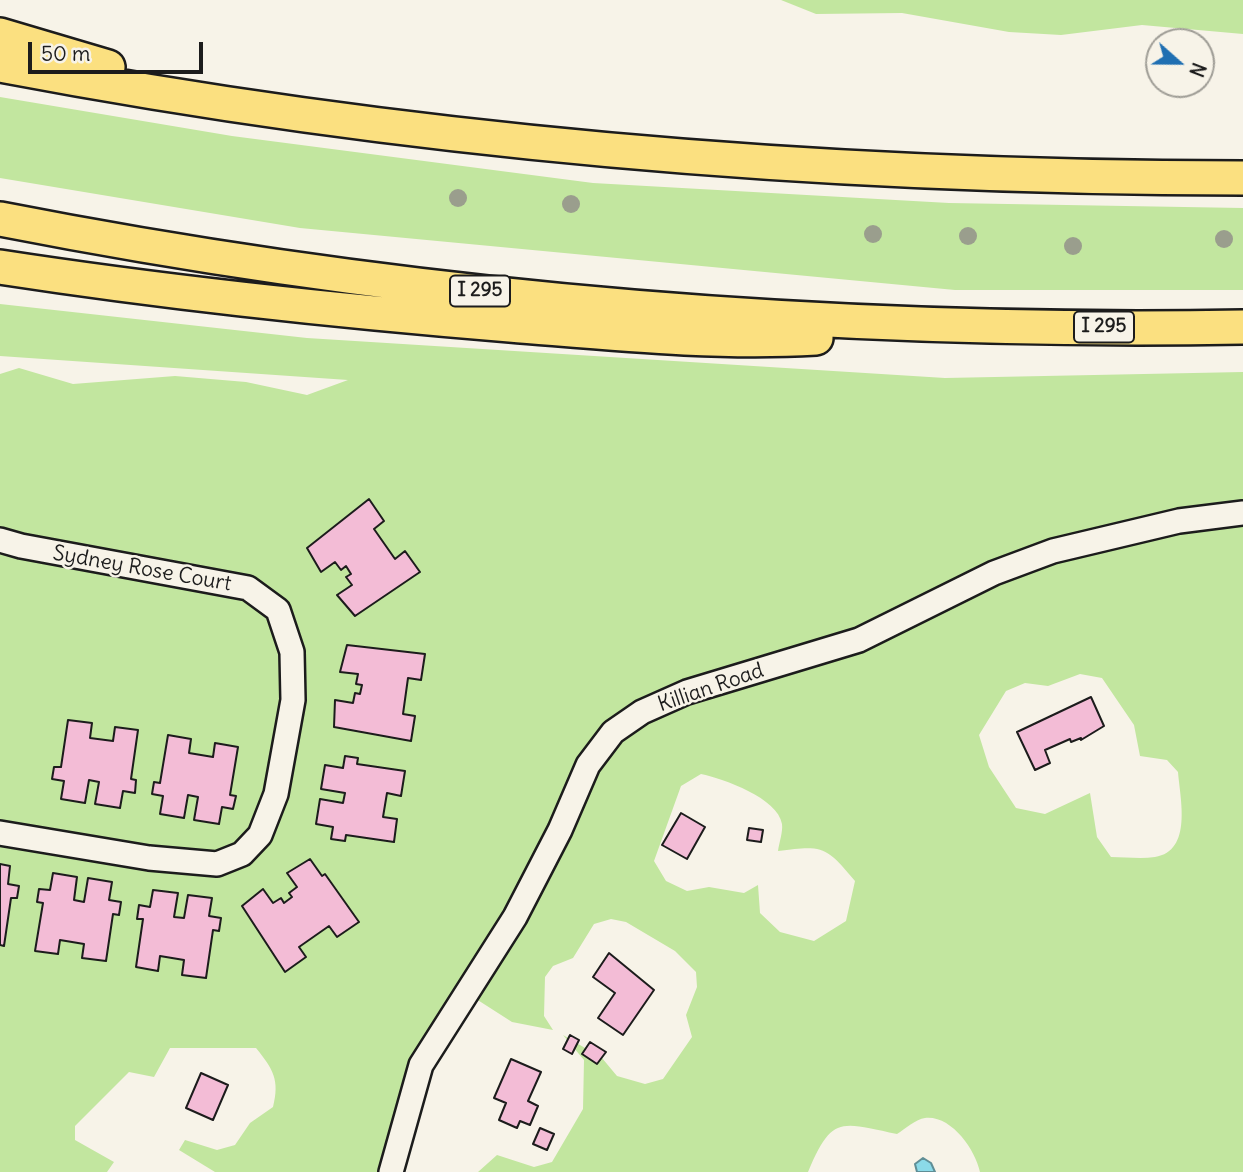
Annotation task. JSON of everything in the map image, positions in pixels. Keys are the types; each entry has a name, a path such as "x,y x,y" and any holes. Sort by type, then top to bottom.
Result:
{"highway":[{"path":"0,35 138,77 199,100"},
{"path":"0,65 199,100 410,129 663,155 1002,175 1243,178"},
{"name":"I 295","path":"0,219 208,255 468,290 738,314 964,324 1243,327"},
{"path":"0,267 366,312 710,339 878,334 964,324"}],"street":[{"name":"Killian Road","path":"391,1172 421,1065 515,917 560,830 588,765 613,732 642,712 687,692 859,640 994,573 1054,551 1178,521 1243,513"},
{"name":"Sydney Rose Court","path":"0,540 248,588 278,610 292,652 293,700 276,794 260,835 242,854 217,864 149,858 0,833"}],"green space":[{"path":"781,0 1243,0 1243,34 1215,32 1215,28 1142,25 1061,35 1009,32 902,13 816,14"},
{"path":"0,97 232,136 593,183 949,203 1243,208 1243,290 955,290 300,228 0,178"},
{"path":"0,304 307,338 945,378 1243,372 1243,1172 980,1172 973,1153 953,1128 944,1122 925,1118 897,1134 862,1127 840,1127 824,1140 808,1172 478,1172 497,1155 534,1167 552,1162 583,1109 584,1060 563,1035 602,1058 617,1076 645,1084 663,1079 692,1037 686,1015 697,987 696,972 675,951 626,922 611,919 594,924 573,958 553,966 545,977 544,1016 553,1030 512,1022 473,997 428,1060 397,1172 215,1172 179,1150 185,1140 217,1150 235,1145 250,1123 273,1107 276,1089 274,1075 256,1048 170,1048 154,1077 129,1072 75,1126 75,1140 114,1162 107,1172 0,1172 0,374 19,368 73,384 175,376 246,382 307,395 348,380 0,356","holes":["1080,674 1102,678 1134,725 1140,756 1167,760 1178,772 1182,822 1175,845 1167,853 1150,858 1111,857 1097,837 1090,793 1045,814 1016,808 989,767 979,735 1006,691 1025,683 1048,686","701,774 736,785 771,806 782,824 778,851 814,849 837,861 855,881 846,921 814,941 780,932 760,913 758,885 744,893 709,887 687,891 666,881 654,861 681,786"]}],"water":[{"path":"923,1158 931,1163 935,1172 917,1172 915,1164"}],"building":[{"path":"369,499 384,521 374,529 395,559 405,551 420,572 355,616 337,595 352,585 346,577 351,574 346,566 341,570 335,562 321,572 307,548"},
{"path":"347,645 425,654 421,680 408,678 403,714 415,716 411,741 334,727 335,700 353,703 355,693 360,694 362,685 356,684 358,674 340,672"},
{"path":"1091,697 1104,726 1081,740 1071,742 1070,739 1045,750 1050,763 1035,770 1017,732"},
{"path":"68,720 92,723 90,738 113,741 115,727 138,730 131,779 136,780 135,793 123,791 120,808 95,804 99,782 89,780 85,803 61,799 64,781 52,779 54,767 61,767"},
{"path":"168,735 191,739 189,753 213,757 215,743 238,747 230,795 236,796 233,809 222,807 219,824 194,820 198,797 188,795 184,818 160,814 163,796 152,794 154,782 160,783"},
{"path":"345,756 358,758 357,764 405,771 401,796 387,793 383,817 397,819 394,842 346,835 345,841 331,839 333,827 316,824 320,799 343,803 345,793 321,789 325,765 343,768"},
{"path":"681,813 705,827 687,859 662,845"},
{"path":"749,828 763,830 761,842 747,840"},
{"path":"310,859 322,876 325,874 359,922 337,937 329,926 299,947 306,957 285,972 242,906 263,889 273,903 281,898 284,903 292,897 289,893 297,887 287,873"},
{"path":"0,864 10,866 8,884 19,886 17,898 11,898 4,946 0,945"},
{"path":"53,873 77,877 74,900 84,902 88,878 112,882 109,900 121,902 119,915 113,914 106,961 82,958 84,944 60,940 58,954 35,951 43,903 37,902 39,889 50,890"},
{"path":"153,890 178,893 174,917 184,918 188,895 212,898 209,916 221,918 219,931 213,930 206,978 182,975 184,960 160,956 158,971 136,967 143,919 137,919 139,905 150,907"},
{"path":"609,953 654,990 623,1035 598,1018 615,993 593,977"},
{"path":"570,1035 579,1040 572,1054 563,1049"},
{"path":"590,1042 606,1052 597,1064 582,1054"},
{"path":"511,1059 541,1072 528,1101 538,1106 530,1125 520,1121 517,1128 499,1120 506,1103 494,1098"},
{"path":"201,1073 228,1085 213,1120 186,1108"},
{"path":"540,1128 554,1134 547,1150 533,1144"}]}
